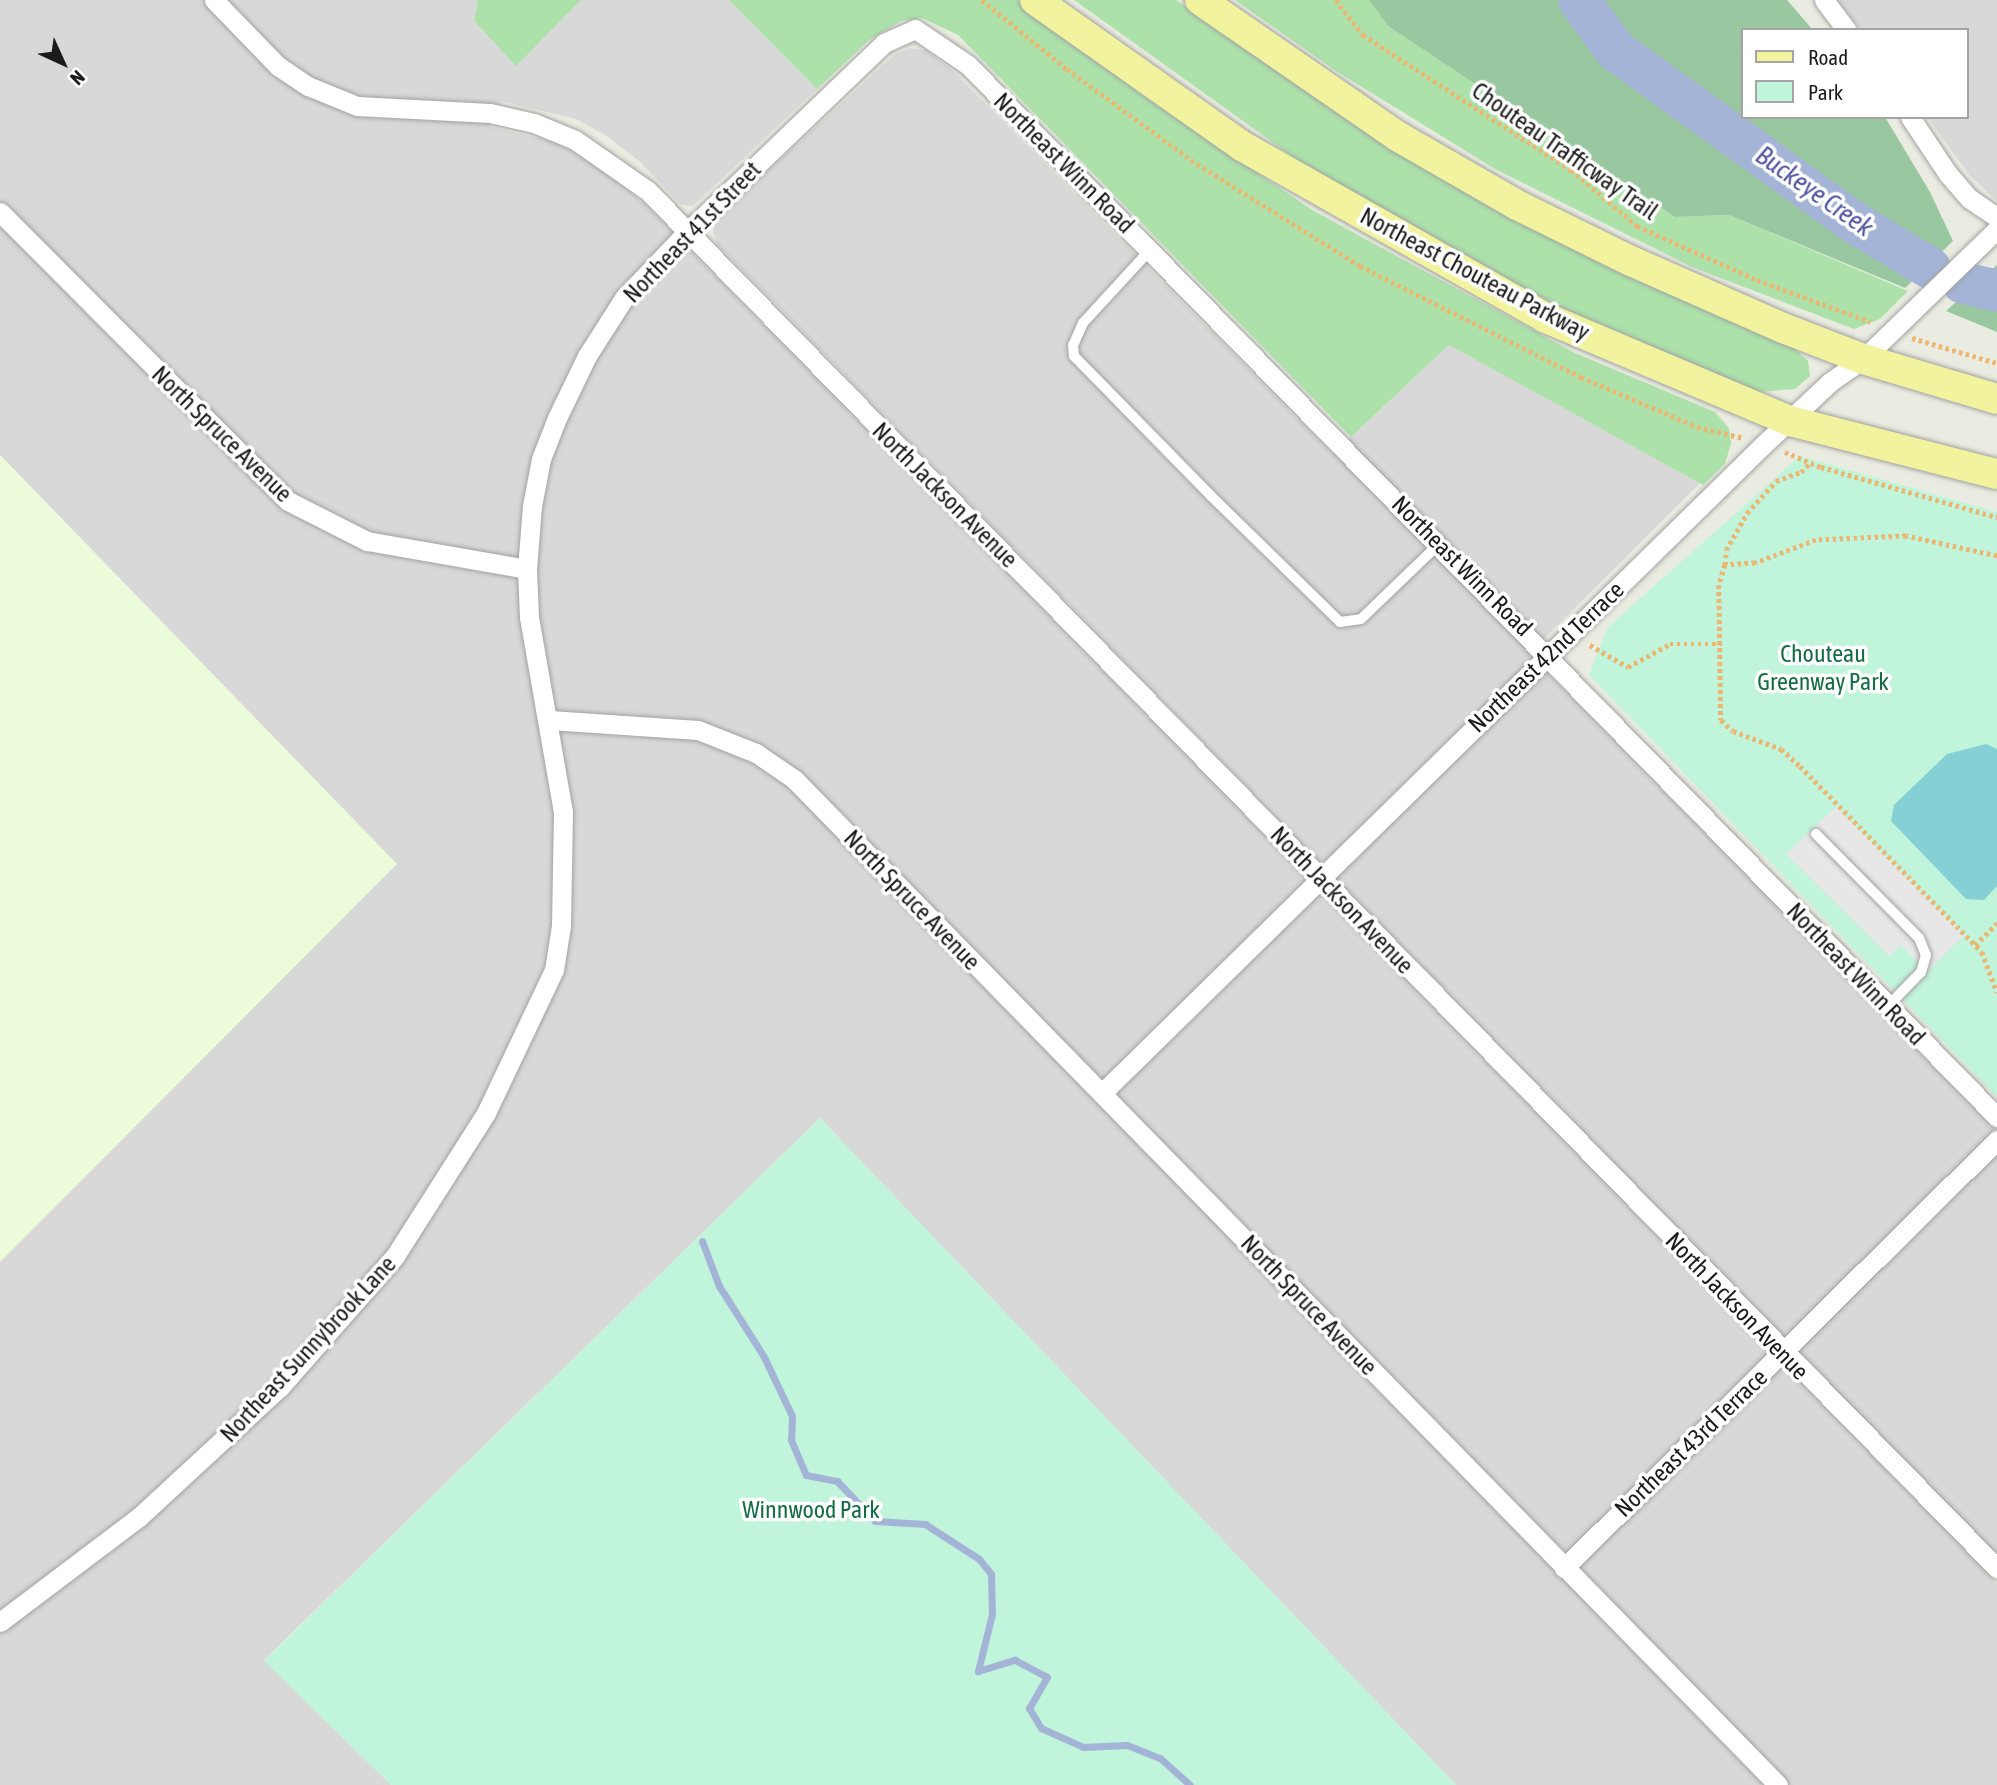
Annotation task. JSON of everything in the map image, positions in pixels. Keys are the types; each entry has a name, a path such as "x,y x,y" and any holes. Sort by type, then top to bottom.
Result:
{"main road":[{"name":"Northeast Chouteau Parkway","path":"1035,0 1242,146 1546,318 1790,421 1997,474"},
{"path":"1200,0 1387,129 1517,205 1631,261 1863,359 1997,399"}],"street":[{"name":"North Jackson Avenue","path":"214,0 278,66 308,86 357,106 392,111 480,112 534,123 575,140 614,163 1320,877 1783,1353 1997,1568"},
{"path":"1824,0 1845,28"},
{"name":"Northeast 41st Street","path":"527,569 534,494 557,418 587,356 624,298 685,233 884,43 915,29"},
{"name":"Northeast Winn Road","path":"915,29 968,65 1549,654 1997,1117"},
{"path":"1911,119 1948,174 1970,199 1997,216"},
{"name":"North Spruce Avenue","path":"0,212 288,501 367,541 527,569"},
{"name":"Northeast 42nd Terrace","path":"1102,1093 1320,877 1830,382 1863,359 1997,229"},
{"path":"527,569 537,664 550,720"},
{"name":"North Spruce Avenue","path":"550,720 698,730 737,744 782,770 1102,1093 1778,1785"},
{"name":"Northeast Sunnybrook Lane","path":"0,1622 139,1517 241,1425 345,1317 395,1256 437,1196 486,1113 554,971 565,858 550,720"},
{"name":"Northeast 43rd Terrace","path":"1564,1568 1997,1140"}],"lane":[{"path":"1150,250 1083,323 1073,345 1074,356 1211,496 1340,622 1361,620 1439,544"},
{"path":"1816,834 1919,938 1926,955 1921,972 1888,1007"}],"path":[{"name":"Chouteau Trafficway Trail","path":"1336,0 1363,35 1571,170 1637,226 1757,280 1893,331 1997,363"},
{"path":"1810,463 1801,472 1776,481 1747,513 1726,550 1726,565 1719,585 1722,644 1721,720 1733,731 1781,749 1975,945 1997,992"},
{"path":"1726,565 1755,563 1816,540 1906,536 1997,556"},
{"path":"1549,654 1594,644 1628,667 1670,644 1722,644"},
{"path":"1975,945 1997,923"}],"shaded area":[{"path":"0,0 478,0 474,21 516,65 581,0 729,0 817,89 693,206 681,205 639,161 607,136 576,119 501,101 490,127 555,142 593,161 649,208 1997,1583 1997,1785 1456,1785 820,1118 264,1660 391,1785 0,1785 0,1262 396,864 0,455"},
{"path":"1369,0 1787,0 1811,28 1742,28 1742,119 1886,119 1930,192 1953,241 1905,288 1729,215 1675,217 1388,26"},
{"path":"1838,0 1997,0 1997,201 1970,176 1928,119 1969,119 1969,28 1860,28"},
{"path":"910,48 926,50 953,71 1333,454 1449,345 1700,483 1529,654 1997,1132 1997,1555 717,244 713,232 717,218 894,55"},
{"path":"1997,265 1997,332 1946,311"},
{"path":"0,455 397,864 0,1262"},
{"path":"1986,744 1997,749 1997,886 1984,900 1966,899 1891,821 1894,805 1947,754"},
{"path":"1836,807 1965,935 1927,972 1901,945 1889,956 1786,854"}],"green space":[{"path":"478,0 581,0 516,66 474,21"},
{"path":"729,0 1019,0 1142,95 1312,210 1575,353 1715,412 1729,428 1731,443 1725,464 1703,485 1449,345 1351,437 958,35 922,18 901,21 869,40 817,89"},
{"path":"1074,0 1176,0 1388,146 1628,276 1791,345 1808,361 1810,376 1795,389 1757,392 1565,309 1470,260 1296,159"},
{"path":"1235,0 1369,0 1388,26 1675,217 1729,215 1908,291 1880,319 1854,329 1694,268 1495,169 1336,71"},
{"name":"Chouteau Greenway Park","path":"1800,456 1997,512 1997,1097 1589,675 1608,627"},
{"name":"Winnwood Park","path":"820,1118 1456,1785 391,1785 264,1661"}],"waterway":[{"name":"Buckeye Creek","path":"1579,0 1615,50 1852,221 1930,268"},
{"name":"Buckeye Creek","path":"1963,283 1997,291"},
{"path":"702,1241 719,1286 764,1357 792,1416 791,1440 806,1475 837,1481 875,1521 925,1524 979,1559 991,1574 992,1614 978,1671 1015,1660 1047,1677 1029,1708 1041,1728 1083,1747 1127,1745 1160,1758 1190,1785"}]}
